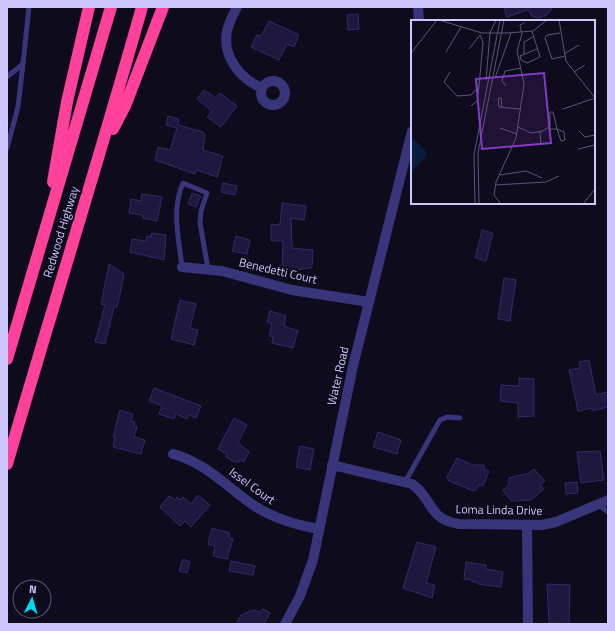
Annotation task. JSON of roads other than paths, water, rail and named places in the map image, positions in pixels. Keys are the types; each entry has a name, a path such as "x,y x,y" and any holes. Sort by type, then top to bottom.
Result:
{"highway":[{"path":"42,242 67,102 89,7"},
{"name":"Redwood Highway","path":"7,359 111,7"},
{"name":"Redwood Highway","path":"7,464 73,238 100,155 142,7"},
{"path":"100,155 125,106 163,7"}],"street":[{"path":"237,7 227,32 227,47 238,72 245,79 262,88"},
{"path":"418,7 419,20"},
{"name":"Water Road","path":"285,624 308,578 369,302 411,135"},
{"name":"Benedetti Court","path":"182,267 208,269 292,290 369,302"},
{"name":"Issel Court","path":"173,454 189,458 203,466 254,505 274,517 294,525 319,529"},
{"name":"Loma Linda Drive","path":"332,464 405,482 416,487 434,513 451,523 527,525 556,522 608,500"},
{"path":"527,525 528,624"}],"lane":[{"path":"7,148 18,107 29,7"},
{"path":"7,77 23,64"},
{"path":"182,267 176,219 176,203 183,183 207,193 201,211 200,223 208,269"},
{"path":"405,482 440,420 446,417 460,418"},
{"path":"599,505 608,512"}]}
